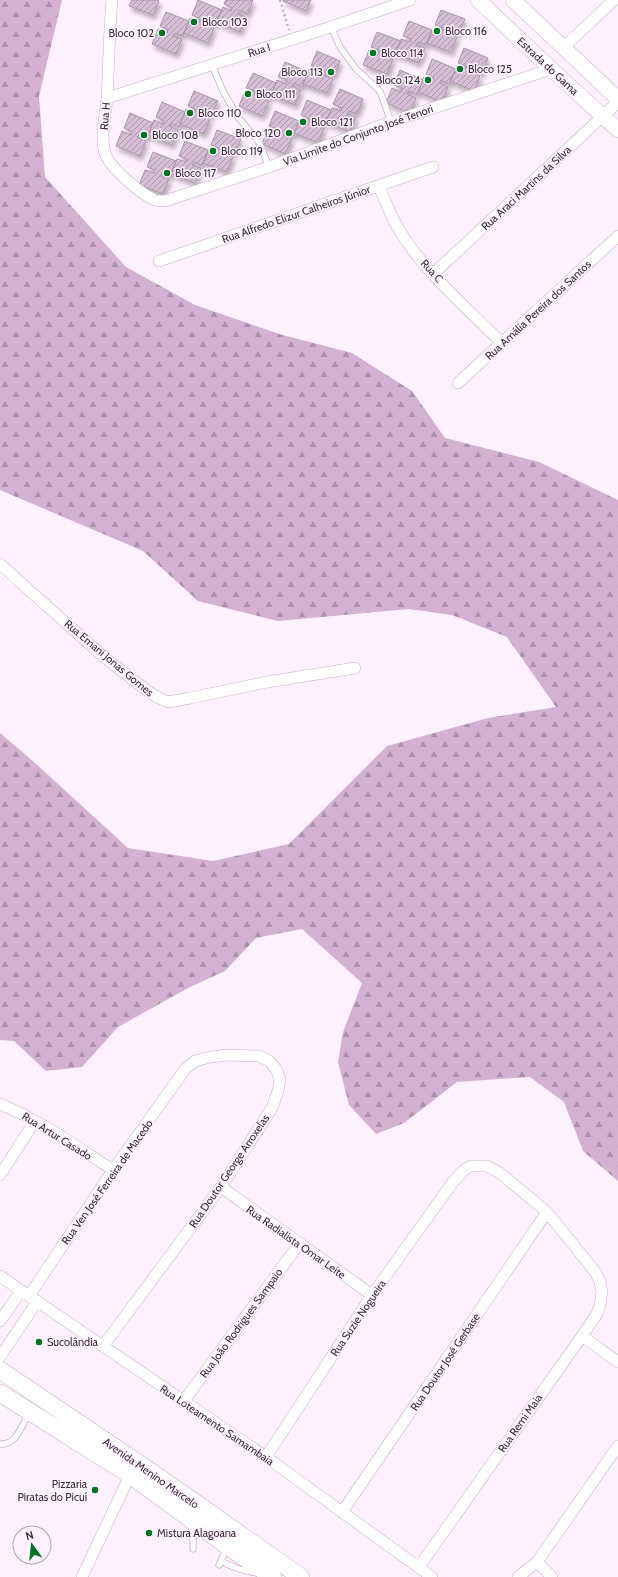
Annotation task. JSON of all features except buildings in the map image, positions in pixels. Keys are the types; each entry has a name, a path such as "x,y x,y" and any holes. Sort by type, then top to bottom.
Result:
{"main road":[{"name":"Avenida Menino Marcelo","path":"2,1378 154,1474 227,1546 301,1577"},
{"name":"Avenida Menino Marcelo","path":"0,1393 130,1475 227,1546 271,1576"}],"street":[{"name":"Rua H","path":"112,0 107,98 103,135 104,152 112,166 146,196 154,200 164,201"},
{"name":"Rua I","path":"107,98 292,40 410,0"},
{"name":"Estrada do Gama","path":"478,0 618,130"},
{"path":"513,0 618,100"},
{"path":"564,47 614,0"},
{"name":"Via Limite do Conjunto José Tenori","path":"164,201 269,167 391,122 551,69"},
{"name":"Rua Araci Martins da Silva","path":"434,274 603,116 618,100"},
{"name":"Rua Alfredo Elizur Calheiros Júnior","path":"159,261 433,167"},
{"name":"Rua C","path":"379,186 398,229 411,247 434,274 502,344"},
{"name":"Rua Amália Pereira dos Santos","path":"458,383 618,236"},
{"name":"Rua Emani Jonas Gomes","path":"0,564 104,657 148,692 168,702 267,682 355,668"},
{"name":"Rua Doutor George Arroxelas","path":"103,1346 221,1187 272,1108 278,1091 280,1079 276,1069 269,1061 259,1056 228,1055 210,1057 195,1062 186,1068"},
{"name":"Rua Ven José Ferreira de Macedo","path":"0,1357 29,1296 113,1170 186,1068"},
{"name":"Rua Artur Casado","path":"0,1104 16,1110 35,1121 113,1170"},
{"path":"0,1175 35,1121"},
{"name":"Rua Suzie Nogueira","path":"266,1457 372,1295 453,1182 464,1170 471,1166 487,1166 500,1173 547,1212 596,1273"},
{"name":"Rua Radialista Omar Leite","path":"221,1187 372,1295"},
{"name":"Rua Doutor José Gerbase","path":"342,1512 547,1212"},
{"name":"Rua João Rodrigues Sampaio","path":"183,1402 299,1244"},
{"name":"Rua Remi Maia","path":"419,1567 597,1314 602,1291 596,1273"},
{"name":"Rua Loteamento Samambaia","path":"0,1276 183,1402 266,1457 432,1577"},
{"name":"Rua Ven José Ferreira de Macedo","path":"0,1322 29,1296"},
{"path":"582,1336 618,1362"},
{"path":"518,1577 537,1562 618,1446"},
{"path":"82,1577 130,1475"},
{"path":"537,1562 552,1577"}],"lane":[{"path":"331,27 340,47 356,69 380,91 391,122"},
{"path":"212,65 223,91 238,117 260,142 269,167"},
{"path":"0,1444 8,1444 13,1441 30,1411"},
{"path":"190,1519 193,1536 193,1549"}],"path":[{"path":"280,0 292,40"}],"green space":[{"path":"0,0 62,0 39,96 45,177 126,267 195,305 279,334 352,353 412,391 445,438 539,462 618,500 618,1181 583,1151 564,1102 530,1077 457,1082 404,1123 376,1134 349,1105 338,1062 343,1032 362,983 302,929 256,938 225,971 190,987 118,1027 82,1067 46,1071 14,1041 0,1040 0,733 128,848 213,861 289,844 387,746 488,718 556,707 507,637 452,615 409,609 278,621 198,601 143,551 0,490"}],"place":[{"name":"Bloco 103","path":"194,22"},
{"name":"Bloco 116","path":"437,31"},
{"name":"Bloco 102","path":"162,33"},
{"name":"Bloco 114","path":"373,53"},
{"name":"Bloco 125","path":"460,69"},
{"name":"Bloco 113","path":"331,72"},
{"name":"Bloco 124","path":"428,80"},
{"name":"Bloco 111","path":"248,94"},
{"name":"Bloco 110","path":"190,113"},
{"name":"Bloco 121","path":"303,122"},
{"name":"Bloco 120","path":"289,133"},
{"name":"Bloco 108","path":"144,135"},
{"name":"Bloco 119","path":"213,151"},
{"name":"Bloco 117","path":"167,173"},
{"name":"Sucolândia","path":"39,1342"},
{"name":"Pizzaria Piratas do Picuí","path":"95,1490"},
{"name":"Mistura Alagoana","path":"149,1533"}]}
